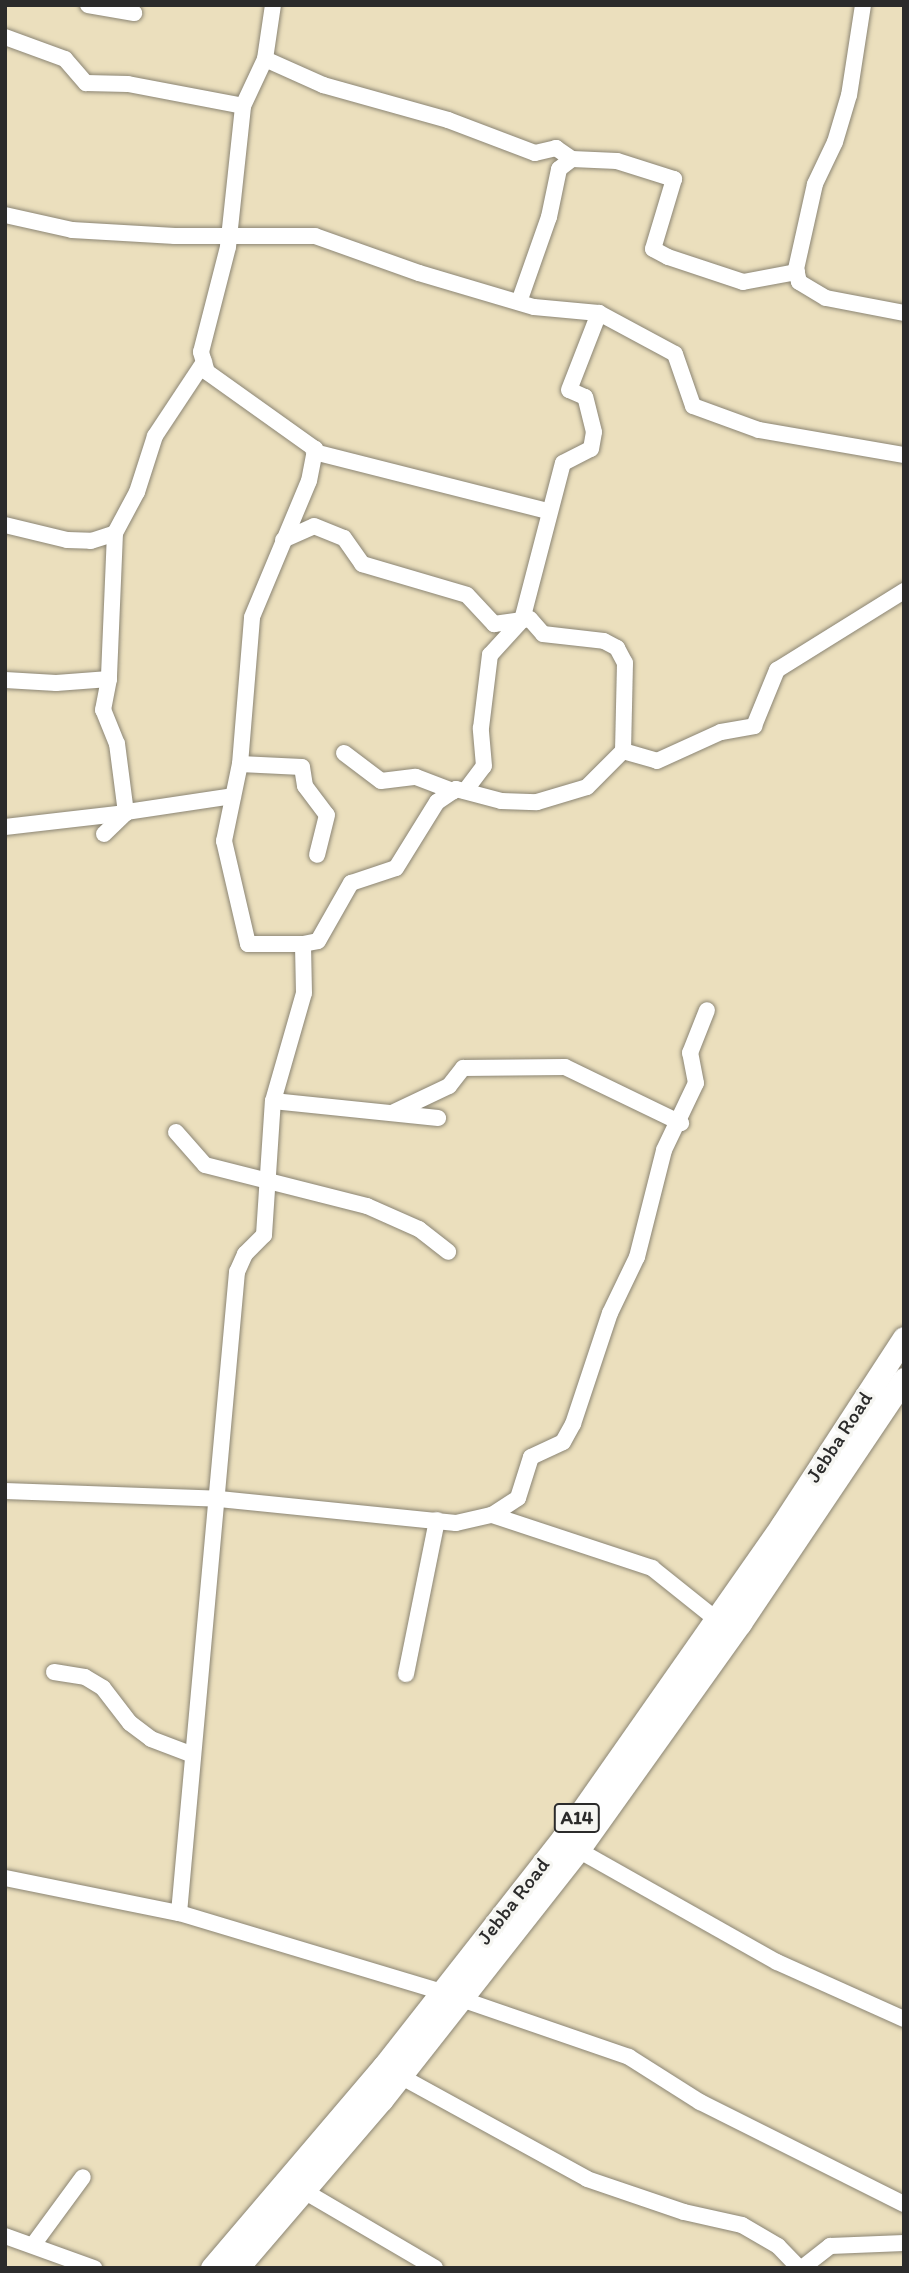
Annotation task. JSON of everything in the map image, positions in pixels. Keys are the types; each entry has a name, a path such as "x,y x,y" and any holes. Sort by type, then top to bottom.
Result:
{"highway":[{"name":"Jebba Road","path":"212,2268 384,2066 451,1995 716,1619 904,1338"},
{"path":"237,2268 400,2076 451,1995 578,1850 748,1612 904,1379"}],"street":[{"path":"88,5 134,13"},
{"path":"273,5 265,59 243,106 226,235 228,247 201,352 207,372 314,452 547,511"},
{"path":"863,5 849,94 835,142 815,184 797,272 799,282 826,299 904,313"},
{"path":"5,37 65,59 86,83 128,84 243,106"},
{"path":"265,59 323,85 448,120 535,153 556,148 566,164 519,302"},
{"path":"566,164 617,161 674,179 653,249 668,257 743,282 797,272"},
{"path":"5,215 72,230 315,236 519,302 600,313 676,354 693,406 760,430 904,455"},
{"path":"314,452 309,481 252,617 240,764 224,841 248,944 303,944 318,941 351,883 396,868 437,802 459,791 484,766 481,728 490,655 522,620 547,511 563,463 591,449 594,432 585,397 569,390 600,313"},
{"path":"125,813 117,744 103,710 109,679 115,533 137,492 155,436 204,362"},
{"path":"5,525 67,540 91,541 115,533"},
{"path":"283,540 314,526 344,538 362,564 467,595 495,624 530,619 543,635 604,641 617,648 625,663 623,751 587,787 561,796 537,802 500,801 416,777 381,781 344,753"},
{"path":"623,751 657,761 721,732 754,726 777,670 904,591"},
{"path":"5,680 56,683 109,679"},
{"path":"240,764 302,766 305,786 327,815 317,855"},
{"path":"5,827 125,813 233,796"},
{"path":"104,834 125,813"},
{"path":"179,1913 219,1499 222,1412 237,1272 245,1254 264,1235 273,1101 304,993 303,944"},
{"path":"5,1490 219,1499 456,1523 492,1515 518,1498 531,1457 563,1442 573,1424 610,1313 638,1256 648,1199 664,1150 681,1123 696,1083 690,1053 707,1010"},
{"path":"392,1113 449,1086 463,1068 565,1067 681,1123"},
{"path":"273,1101 438,1118"},
{"path":"176,1132 205,1165 269,1184 308,1188 367,1206 419,1229 448,1252"},
{"path":"492,1515 652,1568 716,1619"},
{"path":"406,1674 437,1520"},
{"path":"54,1672 85,1677 103,1688 141,1731 193,1755"},
{"path":"578,1850 777,1962 904,2019"},
{"path":"5,1878 179,1913 451,1995 629,2057 700,2102 904,2204"},
{"path":"400,2076 587,2179 684,2212 743,2225 778,2246 800,2268 830,2246 904,2243"},
{"path":"33,2245 83,2177"},
{"path":"304,2190 435,2268"},
{"path":"5,2236 94,2268"}]}
